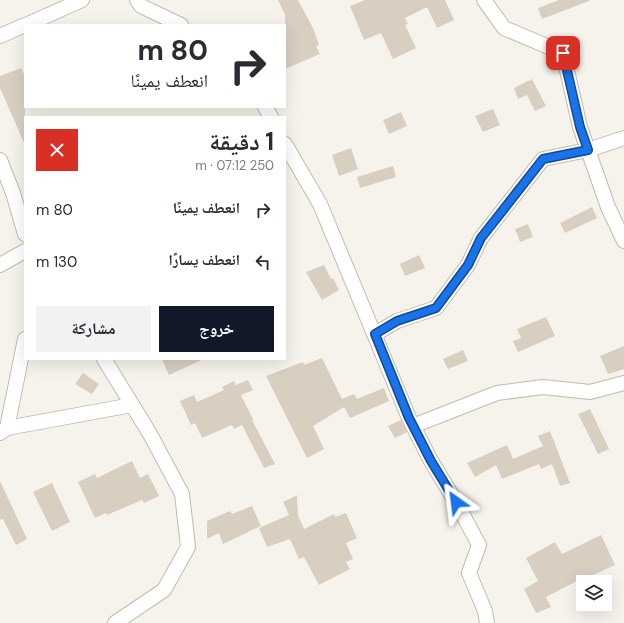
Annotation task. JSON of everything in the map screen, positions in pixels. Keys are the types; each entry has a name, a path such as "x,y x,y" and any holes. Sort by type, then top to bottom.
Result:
{"street":[{"path":"27,24 82,0"},
{"path":"137,0 141,6 179,24"},
{"path":"484,0 504,28 563,53 580,127 608,207 624,241"},
{"path":"0,36 24,25"},
{"path":"375,334 397,321 436,308 468,265 481,238 543,159 588,150 624,138"},
{"path":"286,146 320,204 333,239 375,334 413,426 479,545 469,573 485,611 487,623"},
{"path":"0,160 14,193 24,230"},
{"path":"0,265 24,252"},
{"path":"24,343 3,431 132,405"},
{"path":"105,360 132,405 182,494 188,547 164,590 115,623"},
{"path":"413,426 497,393 543,387 590,392 624,383"}],"building":[{"path":"278,0 298,0 313,28 319,45 316,46 320,54 286,69 286,24 285,15"},
{"path":"365,0 445,0 454,20 437,28 427,7 405,18 408,24 405,25 416,48 393,59 381,33 364,40 350,6"},
{"path":"559,0 589,1 542,19 538,8"},
{"path":"21,68 24,74 24,143 0,88 0,76"},
{"path":"532,79 546,106 535,111 527,95 518,99 514,88"},
{"path":"493,109 500,125 483,132 475,116"},
{"path":"401,112 407,126 389,134 383,120"},
{"path":"351,148 358,169 339,176 332,155"},
{"path":"393,166 396,177 360,188 357,177"},
{"path":"592,207 597,218 565,233 560,223"},
{"path":"528,224 533,237 520,242 515,229"},
{"path":"419,255 425,268 405,276 400,264"},
{"path":"324,265 331,279 333,278 339,290 322,300 306,272"},
{"path":"546,317 555,336 518,352 513,341 521,338 517,329"},
{"path":"624,346 624,369 608,374 600,356"},
{"path":"463,350 468,361 448,369 443,359"},
{"path":"322,358 342,399 354,394 357,399 384,388 389,401 350,418 344,407 313,426 324,449 307,458 266,376 303,362 304,365"},
{"path":"162,360 202,360 169,375"},
{"path":"83,373 99,384 92,394 75,384"},
{"path":"248,380 253,390 241,395 275,464 264,468 242,425 234,429 232,425 202,438 195,423 191,425 180,401 194,395 197,402 224,390 222,387 234,381 236,385"},
{"path":"590,409 609,449 598,454 578,414"},
{"path":"401,420 407,432 395,438 388,426"},
{"path":"550,431 570,483 560,486 552,464 541,469 539,464 502,479 496,465 475,477 467,463 507,445 513,459 543,446 538,436"},
{"path":"132,461 140,478 148,474 159,496 144,503 142,500 107,515 106,513 95,518 78,482 95,474 97,478"},
{"path":"0,481 27,539 16,545 3,519 0,520"},
{"path":"52,483 70,522 52,531 33,492"},
{"path":"297,495 298,515 304,529 334,514 335,517 346,513 357,538 346,543 353,559 346,562 350,569 319,585 304,557 299,559 290,539 267,547 259,528 289,515 283,502"},
{"path":"252,506 261,526 223,544 219,533 207,539 207,521 230,511 232,514"},
{"path":"601,535 615,565 593,575 576,575 576,582 546,597 551,607 536,613 524,589 538,581 526,558 555,542 562,554"}],"route":[{"path":"456,502 431,461 409,418 375,334 397,321 436,308 468,265 481,238 543,159 588,150 580,127 563,53"}]}
